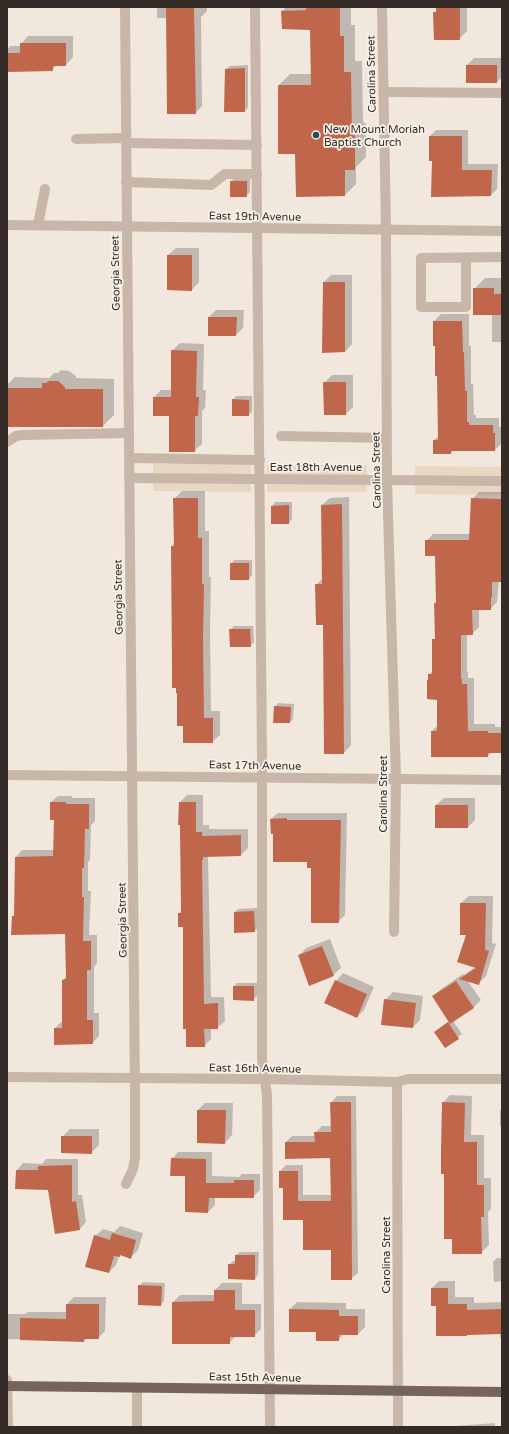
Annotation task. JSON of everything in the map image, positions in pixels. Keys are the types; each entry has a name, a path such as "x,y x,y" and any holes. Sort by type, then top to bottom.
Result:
{"main road":[{"name":"East 15th Avenue","path":"7,1386 502,1392"}],"street":[{"name":"Georgia Street","path":"125,7 135,1078 134,1158 133,1169 126,1184"},
{"path":"255,7 260,460 262,1059 267,1095 270,1427"},
{"name":"Carolina Street","path":"382,7 386,230 387,438 396,779 394,932"},
{"path":"384,92 502,93"},
{"path":"76,140 126,140 257,145"},
{"path":"126,182 211,185 225,174 257,174"},
{"path":"38,225 46,189"},
{"name":"East 19th Avenue","path":"7,225 502,231"},
{"path":"466,258 466,307 421,307 421,258 502,257"},
{"path":"7,442 16,436 22,435 129,433"},
{"path":"281,436 387,438"},
{"path":"129,458 260,460"},
{"name":"East 18th Avenue","path":"129,478 502,481"},
{"name":"East 17th Avenue","path":"7,774 502,780"},
{"name":"East 16th Avenue","path":"7,1077 265,1079 397,1082 408,1079 502,1079"},
{"name":"Carolina Street","path":"397,1082 398,1427"},
{"path":"7,1380 8,1427"},
{"path":"136,1388 137,1427"}],"shaded area":[{"path":"153,464 251,464 251,492 153,491"},
{"path":"267,465 367,465 367,492 267,492"},
{"path":"415,466 502,467 502,495 415,494"}],"building":[{"path":"166,7 194,7 196,114 167,114"},
{"name":"New Mount Moriah Baptist Church","path":"306,7 340,7 340,36 344,36 344,72 351,72 352,134 355,136 355,170 345,170 345,196 296,197 295,154 278,154 278,85 311,85 310,30 282,29 281,11 306,10"},
{"path":"436,7 460,7 460,40 434,40 433,12 436,12"},
{"path":"20,43 66,43 66,66 53,66 53,71 7,72 7,53 20,53"},
{"path":"466,65 497,65 497,83 466,83"},
{"path":"245,68 245,112 224,112 225,69"},
{"path":"429,136 462,136 462,170 492,170 491,196 431,197 432,161 429,161"},
{"path":"230,181 247,181 247,197 230,197"},
{"path":"167,255 192,255 192,291 167,290"},
{"path":"323,282 345,282 345,352 322,353"},
{"path":"473,288 494,288 494,294 502,294 502,315 473,315"},
{"path":"208,317 237,317 236,336 208,336"},
{"path":"433,321 462,321 465,391 467,391 467,422 469,422 469,425 493,425 493,433 495,433 495,451 451,451 451,454 433,454 433,440 438,440 437,376 435,376"},
{"path":"171,350 197,351 196,397 199,397 198,416 195,416 195,452 169,452 169,416 153,416 153,397 171,397"},
{"path":"58,381 65,387 65,389 103,389 103,427 7,427 7,388 42,388 42,383"},
{"path":"323,382 346,382 346,415 324,415"},
{"path":"232,399 249,400 249,416 232,416"},
{"path":"173,498 198,498 198,538 202,538 202,584 204,584 204,718 213,718 213,743 183,743 183,726 177,726 177,693 176,688 172,688 171,546 174,546"},
{"path":"471,498 502,499 502,582 492,582 491,610 472,610 473,635 461,635 461,679 462,684 467,684 468,731 502,733 502,753 488,753 488,757 431,757 431,731 437,731 437,700 427,699 427,680 428,674 432,674 432,639 435,639 435,556 425,556 425,540 469,540"},
{"path":"342,504 344,754 324,754 323,625 316,625 315,584 322,584 321,505"},
{"path":"289,505 289,524 271,524 271,506"},
{"path":"230,563 249,563 249,580 230,580"},
{"path":"229,629 250,629 251,647 230,647"},
{"path":"274,706 291,707 290,723 273,723"},
{"path":"50,802 89,804 89,829 85,829 84,868 82,868 82,897 84,897 83,941 91,941 91,970 87,970 87,1020 93,1020 93,1044 54,1045 54,1028 62,1028 62,980 66,979 65,934 11,935 12,916 14,916 15,857 53,856 54,820 50,820"},
{"path":"179,802 196,802 196,832 202,832 202,836 241,835 241,856 203,857 202,860 204,1004 218,1003 218,1029 204,1029 205,1047 186,1047 186,1029 183,1029 183,927 178,927 178,913 181,913 180,825 178,825"},
{"path":"435,805 468,805 468,828 435,828"},
{"path":"287,818 287,820 341,820 339,923 311,923 311,868 307,868 307,862 273,862 273,834 271,834 270,819"},
{"path":"460,903 486,903 485,950 489,951 479,985 459,979 476,968 457,962 466,935 460,935"},
{"path":"254,911 255,932 234,933 234,912"},
{"path":"322,946 334,976 309,986 298,955"},
{"path":"335,980 367,994 357,1018 324,1003"},
{"path":"456,981 474,1008 450,1024 432,996"},
{"path":"233,986 254,986 254,1001 233,1000"},
{"path":"384,999 416,1003 413,1028 381,1025"},
{"path":"448,1022 459,1039 445,1048 434,1032"},
{"path":"330,1102 351,1102 352,1280 331,1280 331,1250 303,1250 303,1220 283,1220 283,1188 279,1188 279,1171 298,1171 298,1201 331,1201 330,1158 285,1159 285,1142 315,1142 314,1132 331,1132"},
{"path":"442,1102 465,1103 464,1142 477,1142 477,1185 484,1185 484,1217 481,1217 482,1254 452,1254 452,1239 444,1239 444,1174 441,1174"},
{"path":"197,1110 226,1110 225,1144 197,1143"},
{"path":"61,1136 92,1136 92,1154 61,1153"},
{"path":"171,1158 206,1159 206,1183 234,1183 234,1180 254,1180 254,1198 209,1198 208,1213 185,1212 185,1176 170,1176"},
{"path":"72,1165 72,1202 76,1201 80,1230 55,1234 48,1190 15,1189 16,1170 38,1170 38,1166"},
{"path":"112,1233 136,1240 131,1259 120,1255 120,1257 114,1256 109,1273 85,1267 94,1235 110,1240"},
{"path":"235,1255 255,1255 255,1280 228,1279 228,1264 235,1264"},
{"path":"138,1285 162,1286 161,1306 138,1305"},
{"path":"431,1288 448,1288 448,1304 467,1304 467,1310 502,1309 502,1334 436,1336 436,1306 431,1306"},
{"path":"214,1290 235,1290 235,1310 255,1310 255,1337 230,1337 230,1344 172,1344 172,1302 214,1301"},
{"path":"66,1304 99,1304 99,1339 84,1339 84,1342 20,1340 20,1318 66,1319"},
{"path":"289,1309 339,1310 339,1316 358,1316 358,1335 339,1335 339,1341 316,1341 316,1332 289,1332"}],"place":[{"name":"New Mount Moriah Baptist Church","path":"316,135"}]}
